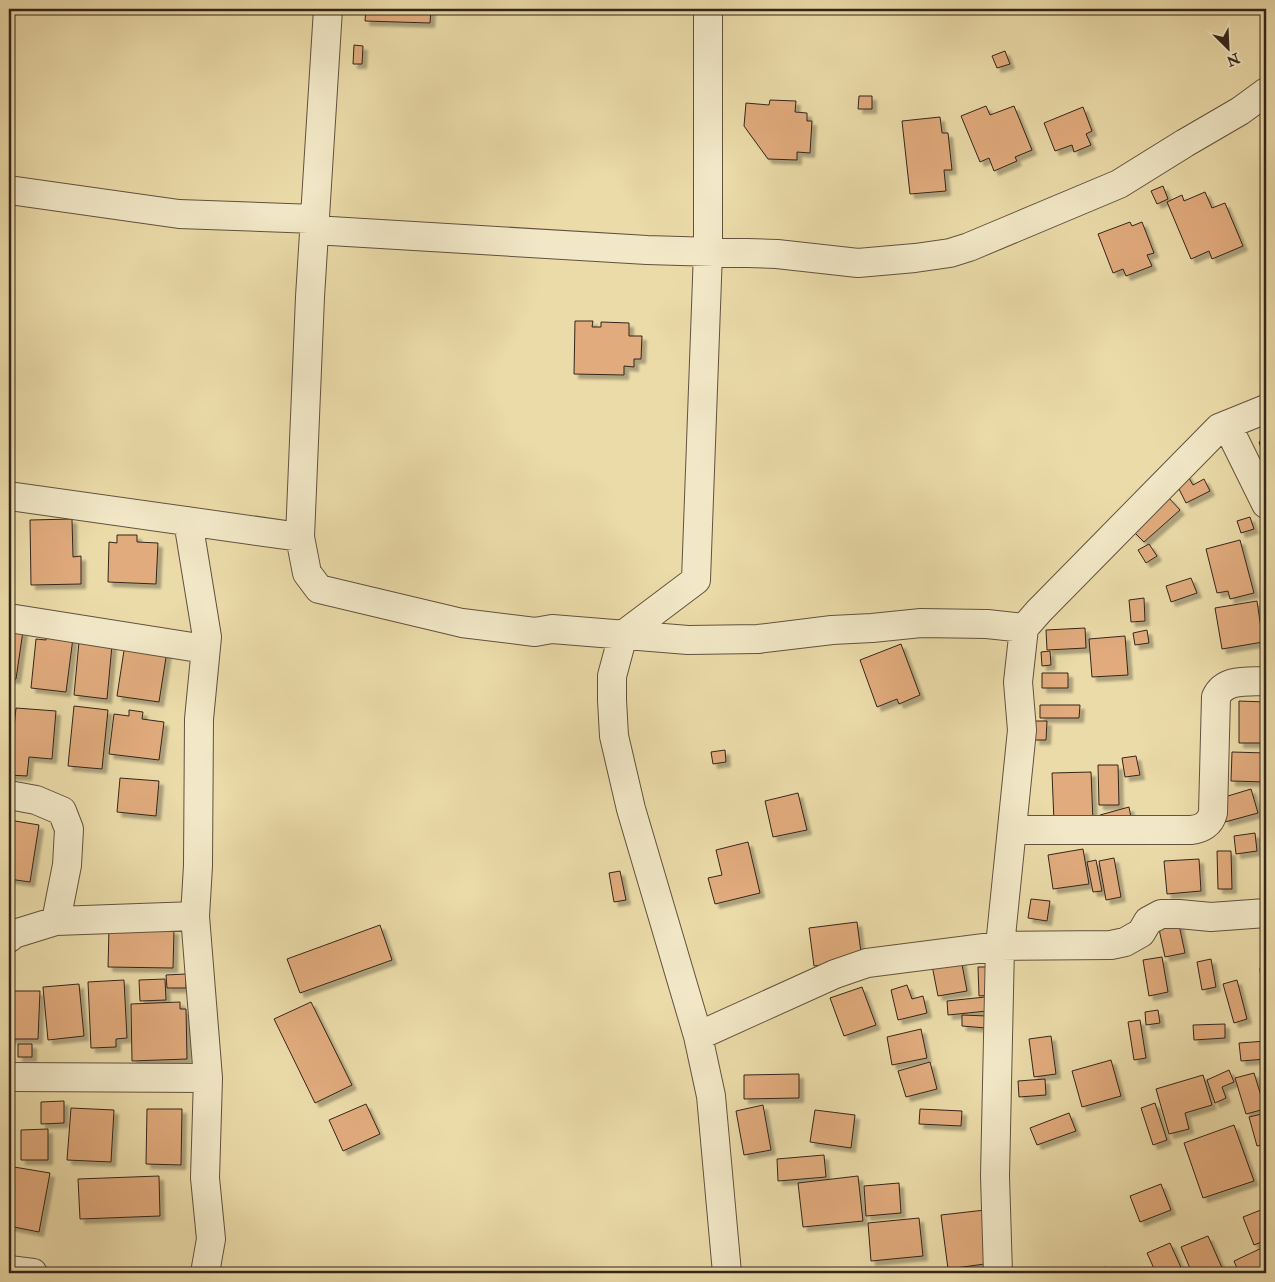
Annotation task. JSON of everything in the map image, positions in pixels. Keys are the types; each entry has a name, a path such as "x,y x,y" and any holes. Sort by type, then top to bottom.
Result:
{"street":[{"path":"328,9 310,297 300,536 307,573 319,589 462,623 535,632 552,629 688,640 718,640 758,639 832,630 921,623 987,624 1024,628"},
{"path":"708,9 708,252 696,580 623,635 612,676 612,700 614,736 631,809 698,1036 711,1096 727,1273"},
{"path":"9,190 180,214 637,250 777,254 858,263 950,253 969,247 1119,184 1240,111 1266,92"},
{"path":"998,1273 994,1176 1000,946 1022,730 1018,682 1024,628 1219,428 1266,409"},
{"path":"1227,425 1266,504"},
{"path":"9,496 300,536"},
{"path":"188,521 206,637 199,719 196,916 208,1078 204,1178 211,1238 205,1273"},
{"path":"9,618 205,649"},
{"path":"1013,830 1191,830 1204,826 1212,819 1213,813 1216,697 1219,691 1230,683 1266,681"},
{"path":"9,795 36,800 62,810 69,829 67,865 56,921"},
{"path":"698,1036 854,967 878,962 1000,946 1111,945 1125,942 1141,933 1148,921 1161,914 1211,917 1266,913"},
{"path":"9,938 14,934 56,921 196,916"},
{"path":"9,1077 208,1078"},
{"path":"9,1270 33,1273"}],"building":[{"path":"366,9 431,9 430,23 365,21"},
{"path":"354,45 363,46 362,64 353,64"},
{"path":"1005,51 1010,64 997,68 992,56"},
{"path":"859,96 872,96 872,109 858,109"},
{"path":"770,100 796,101 795,112 807,113 807,121 812,121 810,153 797,152 797,160 768,159 744,126 746,103 769,105"},
{"path":"986,106 990,115 1014,106 1032,150 1015,157 1017,161 994,171 989,158 980,162 961,116"},
{"path":"1083,107 1092,131 1086,134 1091,145 1074,152 1072,145 1055,151 1044,123"},
{"path":"940,117 942,133 948,133 952,170 944,170 946,191 910,194 902,121"},
{"path":"1163,186 1168,199 1157,204 1151,191"},
{"path":"1205,192 1212,208 1225,203 1243,246 1212,259 1209,251 1191,259 1167,202 1182,195 1184,201"},
{"path":"1130,222 1132,226 1142,222 1154,253 1147,255 1152,266 1126,276 1123,269 1113,273 1098,234"},
{"path":"575,321 593,321 592,327 601,327 601,322 629,323 629,336 642,336 641,359 634,359 634,367 624,366 624,375 574,374"},
{"path":"1266,439 1266,463 1259,442"},
{"path":"1186,473 1193,485 1204,479 1210,491 1186,503 1174,479"},
{"path":"1168,497 1180,510 1144,542 1131,529"},
{"path":"1250,517 1254,529 1241,533 1237,521"},
{"path":"72,519 73,557 81,556 81,584 31,585 30,520"},
{"path":"117,535 137,535 137,542 158,543 156,584 108,582 109,542 117,543"},
{"path":"1240,540 1254,593 1230,599 1228,591 1217,593 1206,549"},
{"path":"1149,544 1157,556 1146,563 1138,550"},
{"path":"1191,578 1197,593 1171,602 1166,586"},
{"path":"1144,598 1145,621 1131,622 1129,600"},
{"path":"1257,601 1263,642 1222,649 1215,608"},
{"path":"1085,628 1086,648 1047,650 1046,630"},
{"path":"9,629 23,631 16,679 9,678"},
{"path":"1147,630 1149,643 1135,645 1133,633"},
{"path":"47,635 73,638 66,692 31,688 36,639 46,640"},
{"path":"1125,636 1128,675 1092,677 1089,639"},
{"path":"79,642 112,645 107,699 74,695"},
{"path":"125,644 167,651 159,702 117,696"},
{"path":"901,644 920,695 899,704 897,699 877,707 860,660"},
{"path":"1050,651 1051,665 1042,666 1041,652"},
{"path":"1042,673 1068,673 1068,688 1042,688"},
{"path":"1239,701 1266,702 1266,743 1239,743"},
{"path":"1040,705 1080,705 1079,718 1040,718"},
{"path":"74,706 108,710 102,769 68,766"},
{"path":"16,708 56,711 52,759 29,757 27,776 9,775"},
{"path":"129,710 143,712 142,719 164,722 159,760 109,754 114,714 129,716"},
{"path":"1035,721 1047,721 1046,740 1035,740"},
{"path":"725,750 726,762 713,764 711,752"},
{"path":"1232,752 1266,753 1266,782 1231,781"},
{"path":"1136,756 1140,775 1125,777 1122,758"},
{"path":"1098,765 1118,765 1119,805 1099,805"},
{"path":"1091,772 1093,821 1054,822 1052,773"},
{"path":"120,778 159,781 156,816 117,812"},
{"path":"1251,789 1258,813 1225,822 1218,799"},
{"path":"798,793 807,830 773,837 765,801"},
{"path":"1129,807 1132,823 1104,830 1100,815"},
{"path":"9,820 39,825 30,882 9,879"},
{"path":"1255,833 1257,851 1236,854 1234,836"},
{"path":"748,842 760,893 715,904 708,878 722,875 716,850"},
{"path":"1083,849 1089,884 1053,889 1048,855"},
{"path":"1217,851 1231,851 1232,889 1218,889"},
{"path":"1114,858 1121,897 1106,900 1099,861"},
{"path":"1199,859 1201,891 1167,894 1164,861"},
{"path":"1096,860 1102,891 1093,892 1087,862"},
{"path":"620,871 626,900 614,902 609,873"},
{"path":"1031,899 1050,901 1047,921 1028,918"},
{"path":"1176,911 1185,953 1165,957 1156,915"},
{"path":"857,922 862,960 814,966 809,928"},
{"path":"380,925 392,960 300,993 287,959"},
{"path":"109,929 174,930 173,968 108,967"},
{"path":"960,954 967,991 938,996 931,960"},
{"path":"1162,957 1168,992 1149,996 1143,960"},
{"path":"1211,959 1216,987 1202,990 1197,962"},
{"path":"978,967 991,967 991,995 979,996"},
{"path":"1266,967 1266,991 1262,992 1260,968"},
{"path":"186,974 186,988 167,988 166,975"},
{"path":"165,979 166,1000 140,1001 139,980"},
{"path":"124,980 127,1038 116,1039 116,1047 91,1048 88,982"},
{"path":"1237,980 1247,1019 1234,1023 1223,984"},
{"path":"79,984 84,1036 48,1040 43,987"},
{"path":"907,985 912,999 923,996 927,1013 898,1020 891,990"},
{"path":"862,987 876,1025 844,1036 830,998"},
{"path":"9,991 40,991 38,1039 9,1039"},
{"path":"985,997 987,1011 948,1015 947,1001"},
{"path":"180,1002 180,1009 186,1009 187,1059 132,1061 131,1004"},
{"path":"311,1002 352,1085 315,1103 274,1019"},
{"path":"1158,1010 1160,1023 1146,1025 1145,1012"},
{"path":"962,1015 987,1016 986,1028 962,1026"},
{"path":"1140,1020 1146,1058 1134,1060 1128,1022"},
{"path":"1225,1024 1225,1038 1194,1040 1193,1025"},
{"path":"921,1029 927,1058 892,1065 887,1037"},
{"path":"1051,1036 1056,1074 1034,1077 1029,1039"},
{"path":"1266,1041 1266,1059 1241,1061 1239,1043"},
{"path":"18,1044 32,1044 32,1057 18,1057"},
{"path":"1111,1060 1121,1096 1082,1107 1072,1071"},
{"path":"930,1062 937,1089 906,1097 898,1071"},
{"path":"1229,1070 1234,1082 1222,1087 1226,1098 1215,1103 1207,1080"},
{"path":"1254,1073 1265,1109 1246,1114 1235,1078"},
{"path":"799,1074 799,1098 744,1099 744,1075"},
{"path":"1203,1075 1212,1105 1185,1113 1189,1129 1169,1134 1156,1089"},
{"path":"1045,1079 1046,1095 1019,1097 1018,1081"},
{"path":"64,1101 64,1123 41,1124 41,1102"},
{"path":"1155,1103 1167,1140 1153,1145 1141,1108"},
{"path":"366,1104 380,1134 343,1151 329,1120"},
{"path":"763,1105 771,1150 744,1155 736,1111"},
{"path":"71,1108 114,1110 111,1162 67,1160"},
{"path":"147,1109 182,1109 181,1165 146,1164"},
{"path":"920,1109 962,1111 961,1126 919,1124"},
{"path":"815,1110 855,1115 851,1148 810,1142"},
{"path":"1069,1113 1076,1131 1037,1145 1030,1128"},
{"path":"1266,1113 1266,1144 1257,1146 1249,1117"},
{"path":"1234,1125 1254,1181 1203,1198 1184,1143"},
{"path":"48,1129 48,1160 21,1160 21,1130"},
{"path":"1266,1147 1266,1166 1260,1149"},
{"path":"824,1155 826,1177 778,1181 777,1159"},
{"path":"14,1167 50,1173 39,1232 9,1226 9,1195"},
{"path":"159,1176 160,1216 80,1219 78,1179"},
{"path":"858,1176 863,1221 803,1227 798,1183"},
{"path":"899,1183 901,1213 866,1216 864,1186"},
{"path":"1161,1184 1171,1210 1140,1222 1130,1196"},
{"path":"1266,1208 1266,1240 1254,1245 1243,1217"},
{"path":"985,1210 992,1263 948,1269 941,1215"},
{"path":"919,1218 923,1256 871,1261 868,1223"},
{"path":"1208,1236 1223,1270 1214,1273 1192,1273 1181,1247"},
{"path":"1170,1243 1183,1272 1156,1273 1147,1253"},
{"path":"1266,1246 1266,1269 1257,1273 1239,1273 1234,1261"},
{"path":"1106,1267 1109,1273 1087,1273"}]}
